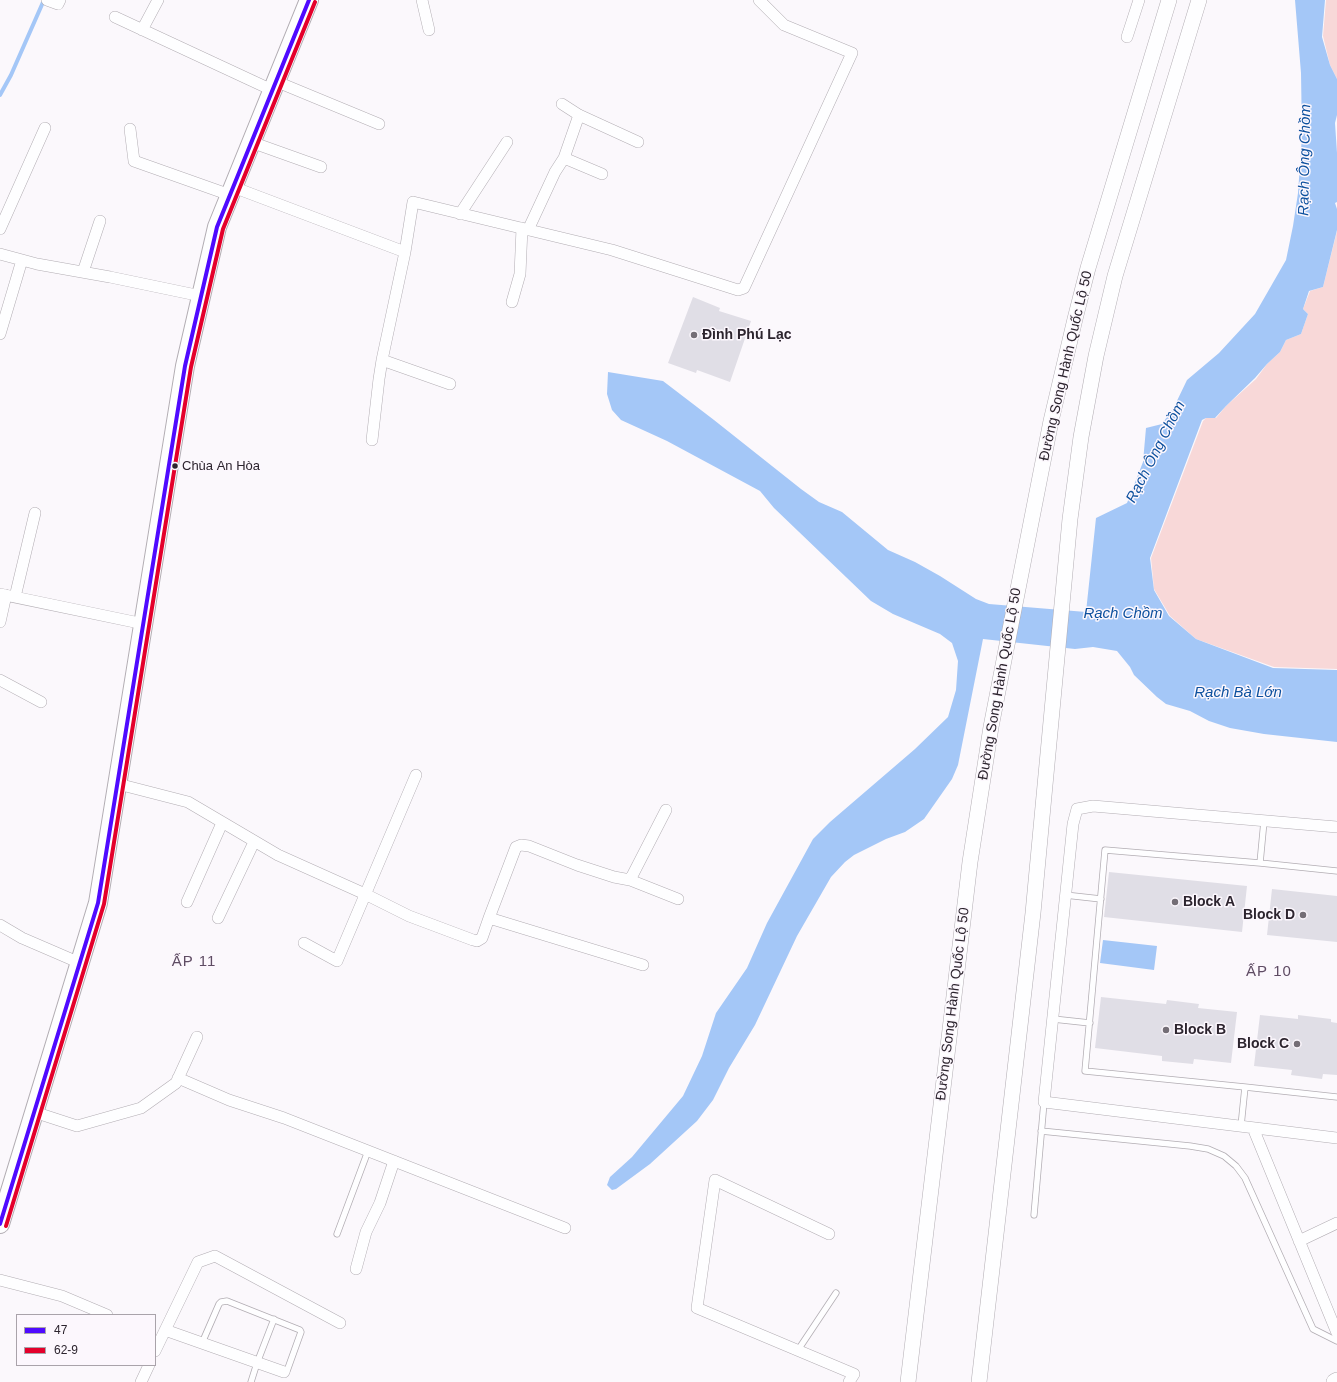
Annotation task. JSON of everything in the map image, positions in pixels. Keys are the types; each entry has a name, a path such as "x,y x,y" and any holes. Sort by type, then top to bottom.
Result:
{"highway":[{"path":"0,1224 4,1198 34,1112 98,903 185,366 217,227 309,0"}],"main road":[{"name":"Đường Song Hành Quốc Lộ 50","path":"908,1382 967,884 984,773 1014,605 1051,421 1088,268 1169,0"},
{"name":"Đường Song Hành Quốc Lộ 50","path":"979,1382 1034,913 1061,609 1075,478 1086,404 1097,350 1115,276 1198,0"}],"street":[{"path":"142,30 158,0"},
{"path":"422,0 429,30"},
{"path":"372,440 382,360 413,202 612,250 738,290 744,288 852,53 784,24 759,0"},
{"path":"1127,37 1139,0"},
{"path":"115,18 274,85 379,124"},
{"path":"562,104 579,115 638,142"},
{"path":"512,302 520,274 525,229 564,158 579,115"},
{"path":"0,229 45,128"},
{"path":"130,129 134,161 232,191 404,252"},
{"path":"251,142 321,167"},
{"path":"460,214 507,142"},
{"path":"564,158 602,174"},
{"path":"84,272 100,221"},
{"path":"0,254 37,264 201,296"},
{"path":"0,334 22,260"},
{"path":"382,360 450,384"},
{"path":"0,622 7,595 35,513"},
{"path":"7,595 144,624"},
{"path":"0,680 40,702"},
{"path":"304,944 337,961 416,775"},
{"path":"118,784 188,802 278,855 365,894 409,916 477,941 482,938 516,847 521,845 529,846 577,865 614,877 630,880 678,899"},
{"path":"1337,827 1093,806 1078,809 1073,824 1044,1102 1337,1138"},
{"path":"630,880 666,810"},
{"path":"187,902 222,823"},
{"path":"218,918 254,842"},
{"path":"489,918 643,965"},
{"path":"0,926 22,938 80,963"},
{"path":"34,1112 77,1126 141,1108 176,1083 197,1037"},
{"path":"178,1078 229,1100 284,1118 565,1228"},
{"path":"1253,1128 1337,1333"},
{"path":"356,1269 366,1232 380,1203 394,1161"},
{"path":"829,1234 715,1180 697,1308 854,1374 849,1382"},
{"path":"1299,1241 1337,1224"},
{"path":"284,1372 202,1344 159,1340 198,1262 215,1256 340,1323"},
{"path":"0,1280 62,1296 105,1314"},
{"path":"141,1382 149,1366"}],"lane":[{"path":"1260,863 1264,820"},
{"path":"1337,871 1105,850 1085,1071 1337,1097"},
{"path":"1066,895 1101,899"},
{"path":"1053,1019 1090,1023"},
{"path":"1241,1126 1245,1087"},
{"path":"1034,1215 1044,1102"},
{"path":"1041,1131 1190,1146 1208,1149 1224,1156 1236,1166 1245,1178 1313,1329 1337,1341"},
{"path":"337,1234 368,1151"},
{"path":"798,1350 836,1293"},
{"path":"202,1344 219,1304 227,1301 300,1330 286,1371 284,1372"},
{"path":"251,1382 274,1319"}],"shaded area":[{"path":"1326,0 1337,0 1337,79 1330,65 1323,36"},
{"path":"1337,231 1337,669 1274,667 1196,639 1170,616 1154,589 1151,558 1203,421 1206,418 1216,418 1226,406 1256,379 1267,364 1280,352 1286,340 1301,334 1308,314 1303,309 1310,291 1323,287"}],"water":[{"name":"Rạch Chồm","path":"1295,0 1325,0 1322,37 1330,65 1337,79 1337,115 1335,123 1337,153 1337,202 1335,203 1337,209 1337,230 1323,287 1309,291 1303,309 1308,314 1301,334 1286,340 1280,352 1215,418 1206,418 1202,420 1150,558 1154,590 1169,616 1196,639 1273,668 1337,670 1337,742 1264,734 1230,728 1209,721 1190,711 1166,704 1134,675 1130,667 1117,651 1093,647 1075,649 983,639 958,765 952,779 924,819 905,832 886,839 854,855 831,877 797,936 755,1025 729,1068 713,1100 697,1121 650,1164 616,1189 612,1190 607,1185 610,1177 632,1157 683,1096 702,1056 716,1013 747,968 767,923 813,839 830,822 915,749 948,717 956,690 958,661 952,643 940,634 893,614 871,601 774,508 760,491 667,441 621,420 612,410 607,394 608,372 663,381 819,502 842,512 888,550 915,562 976,599 989,604 1086,612 1096,518 1127,503 1143,462 1146,428 1162,424 1174,407 1187,380 1219,353 1255,314 1286,260 1298,193 1302,136 1301,73"},
{"path":"1103,940 1157,946 1154,970 1100,963"}],"building":[{"path":"693,297 720,308 719,311 751,321 730,382 697,370 696,373 668,363"},
{"name":"Block A","path":"1109,872 1247,886 1242,932 1104,917"},
{"name":"Block D","path":"1272,889 1337,896 1337,942 1267,935"},
{"name":"Block B","path":"1101,997 1166,1004 1167,1000 1199,1004 1198,1008 1237,1012 1231,1063 1194,1059 1193,1064 1162,1061 1162,1056 1095,1048"},
{"name":"Block C","path":"1260,1015 1298,1019 1298,1015 1331,1019 1331,1022 1337,1023 1337,1075 1323,1074 1322,1079 1291,1075 1292,1070 1254,1066"}],"waterway":[{"path":"0,95 11,75 44,0"}],"transit line":[{"name":"47","path":"0,1224 98,903 185,366 217,227 309,0"},
{"name":"62-9","path":"6,1226 104,904 191,367 223,229 315,2"}],"place":[{"name":"Đình Phú Lạc","path":"694,335"},
{"name":"Chùa An Hòa","path":"175,466"},
{"name":"Block A","path":"1175,902"},
{"name":"Block D","path":"1303,915"},
{"name":"Block B","path":"1166,1030"},
{"name":"Block C","path":"1297,1044"}],"district":[{"name":"ẤP 11","path":"194,962"},
{"name":"ẤP 10","path":"1269,972"}],"water label":[{"name":"Rạch Ông Chồm","path":"1305,160"},
{"name":"Rạch Ông Chồm","path":"1156,452"},
{"name":"Rạch Bà Lớn","path":"1238,693"}]}
